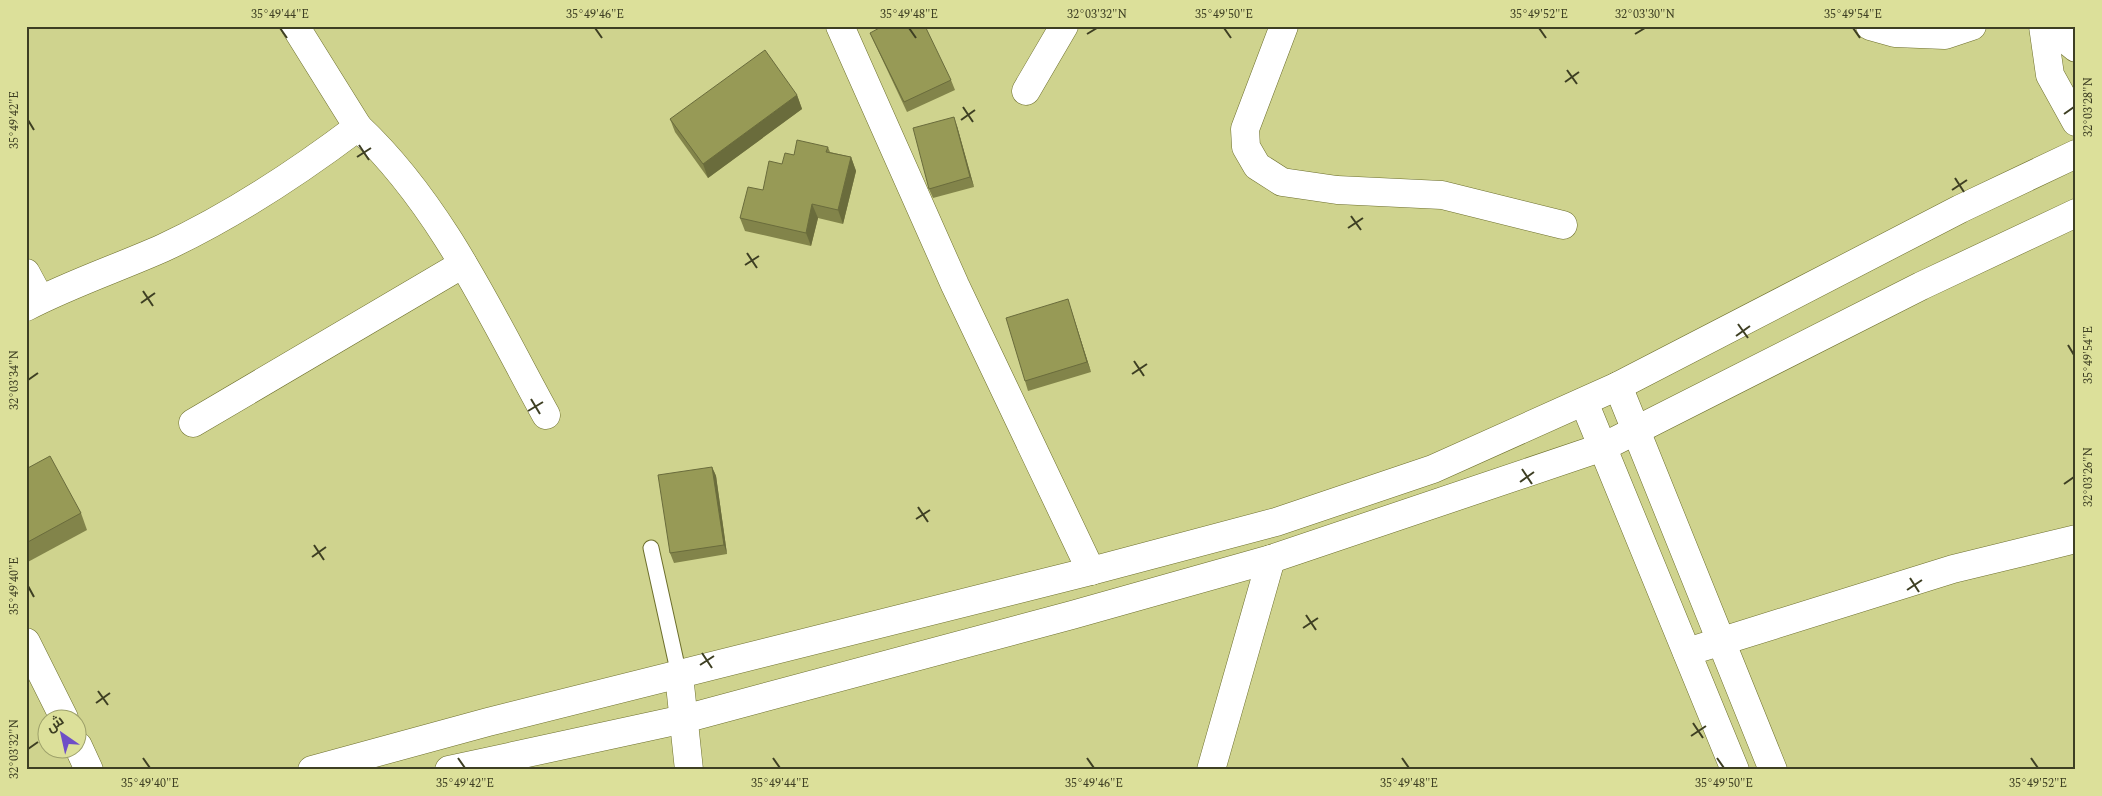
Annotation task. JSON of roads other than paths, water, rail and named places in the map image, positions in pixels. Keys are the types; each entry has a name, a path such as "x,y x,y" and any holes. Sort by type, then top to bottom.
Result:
{"street":[{"path":"295,26 358,127 410,182 435,218 463,264 546,415"},
{"path":"840,26 955,285 1091,571"},
{"path":"1026,91 1064,26"},
{"path":"1284,26 1244,129 1246,146 1257,166 1282,182 1337,190 1442,195 1562,225"},
{"path":"1870,26 1895,33 1945,35 1972,26"},
{"path":"2043,26 2050,74 2076,122"},
{"path":"2049,26 2076,48"},
{"path":"26,273 33,303 164,247 228,214 323,153 358,127"},
{"path":"312,770 488,722 1091,571 1276,522 1433,469 1618,386 1960,209 2076,154"},
{"path":"449,770 684,719 1271,559 1603,448 1921,286 2076,212"},
{"path":"192,423 463,264"},
{"path":"1618,386 1773,770"},
{"path":"1584,402 1734,770"},
{"path":"1686,652 1953,569 2076,540"},
{"path":"1211,770 1271,559"},
{"path":"26,642 34,675 57,708"},
{"path":"679,675 689,770"},
{"path":"84,758 89,770"}],"lane":[{"path":"650,548 679,675"}]}
